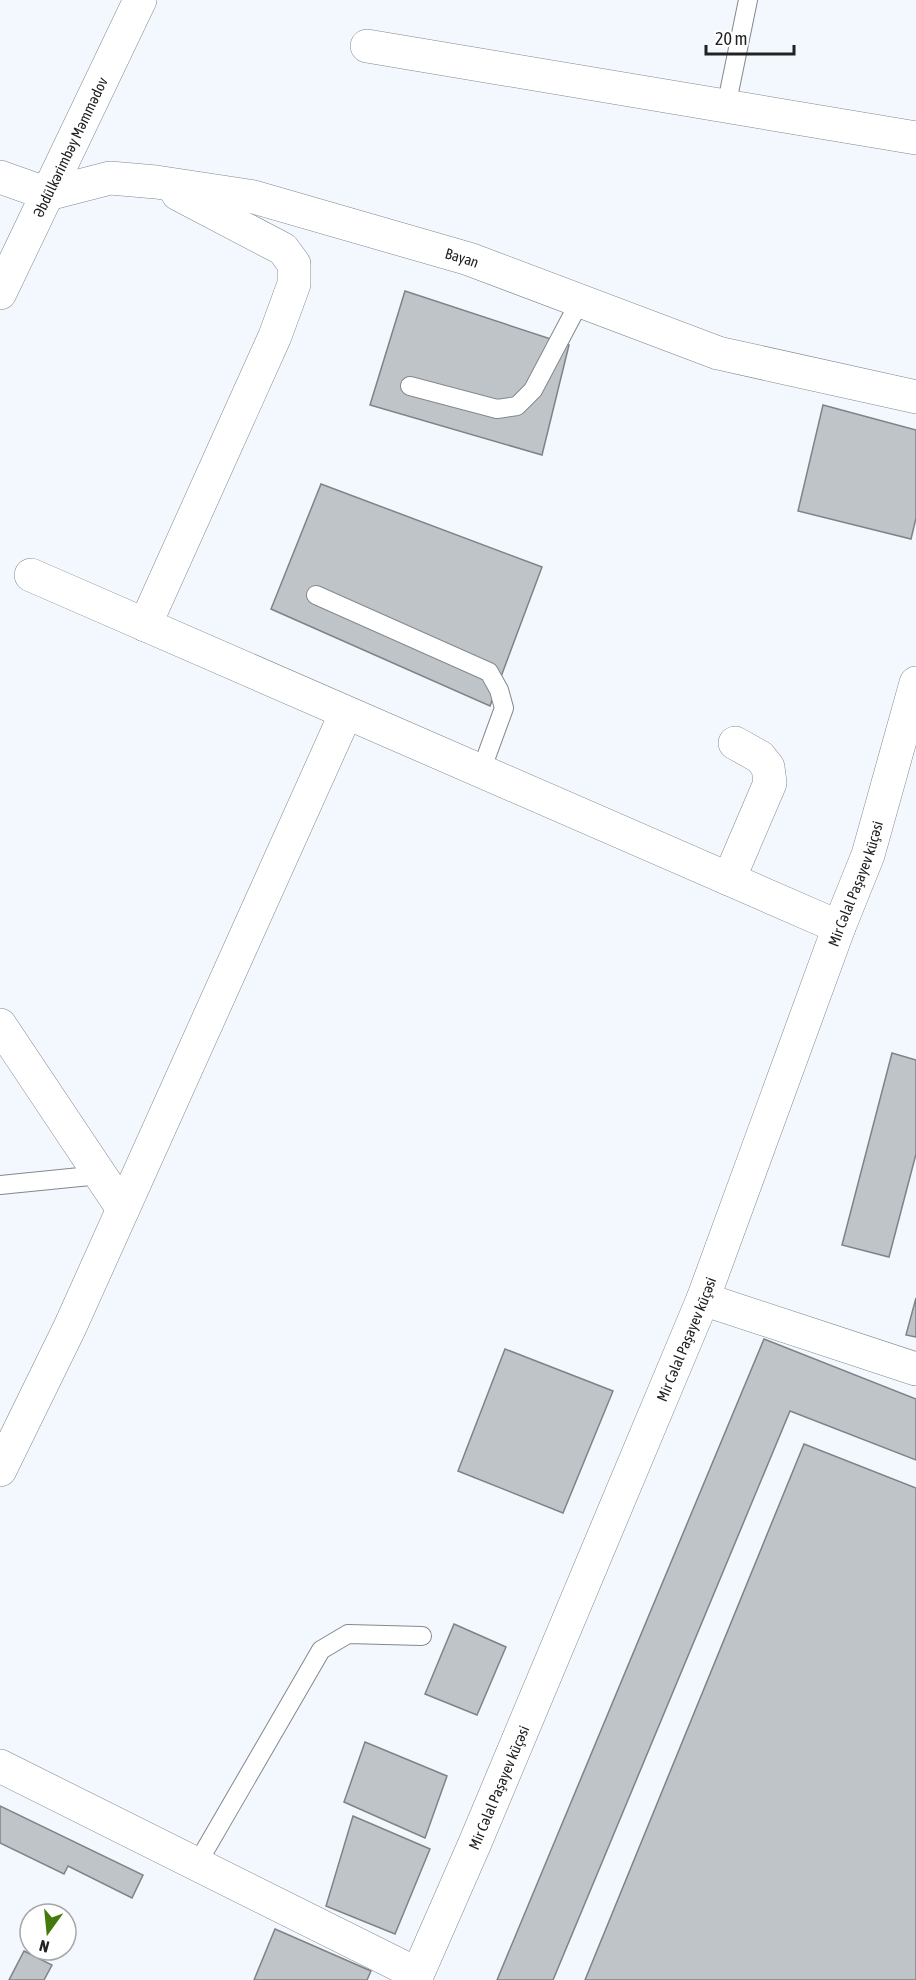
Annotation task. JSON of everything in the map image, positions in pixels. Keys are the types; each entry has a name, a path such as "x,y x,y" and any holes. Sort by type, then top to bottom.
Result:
{"street":[{"name":"Əbdülkərimbəy Məmmədov","path":"0,293 140,0"},
{"path":"367,46 916,138"},
{"path":"0,177 48,194"},
{"name":"Bayan","path":"48,194 110,178 156,182 254,197 469,259 718,353 916,397"},
{"path":"145,625 275,336 294,285 294,264 283,249 156,182"},
{"path":"31,575 839,927"},
{"name":"Mir Cəlal Paşayev küçəsi","path":"416,1977 475,1843 704,1299 839,927 868,855 916,683"},
{"path":"0,1470 70,1327 346,713"},
{"path":"729,879 770,783 768,767 760,757 735,742"},
{"path":"0,1024 123,1209"},
{"path":"704,1299 916,1369"},
{"path":"0,1766 416,1977"}],"lane":[{"path":"726,106 748,0"},
{"path":"410,386 497,409 518,406 533,390 580,301"},
{"path":"316,595 489,672 499,690 504,708 481,771"},
{"path":"0,1185 100,1174"},
{"path":"197,1864 321,1650 348,1634 422,1636"}],"building":[{"path":"405,291 569,345 542,455 370,405"},
{"path":"823,405 916,430 916,518 911,539 798,511"},
{"path":"321,484 542,567 490,706 271,609"},
{"path":"892,1053 916,1060 916,1154 889,1257 842,1245"},
{"path":"916,1298 916,1337 906,1335"},
{"path":"764,1339 916,1399 916,1460 790,1411 553,1980 497,1980"},
{"path":"505,1349 613,1391 563,1513 458,1471"},
{"path":"804,1444 916,1488 916,1980 585,1980"},
{"path":"454,1624 506,1647 477,1715 425,1694"},
{"path":"365,1742 447,1776 425,1838 344,1802"},
{"path":"0,1806 143,1875 132,1898 68,1866 64,1874 0,1843"},
{"path":"353,1816 430,1849 395,1934 326,1906"},
{"path":"275,1929 371,1971 367,1980 254,1980"},
{"path":"18,1962 46,1962 52,1965 44,1980 9,1980"}]}
